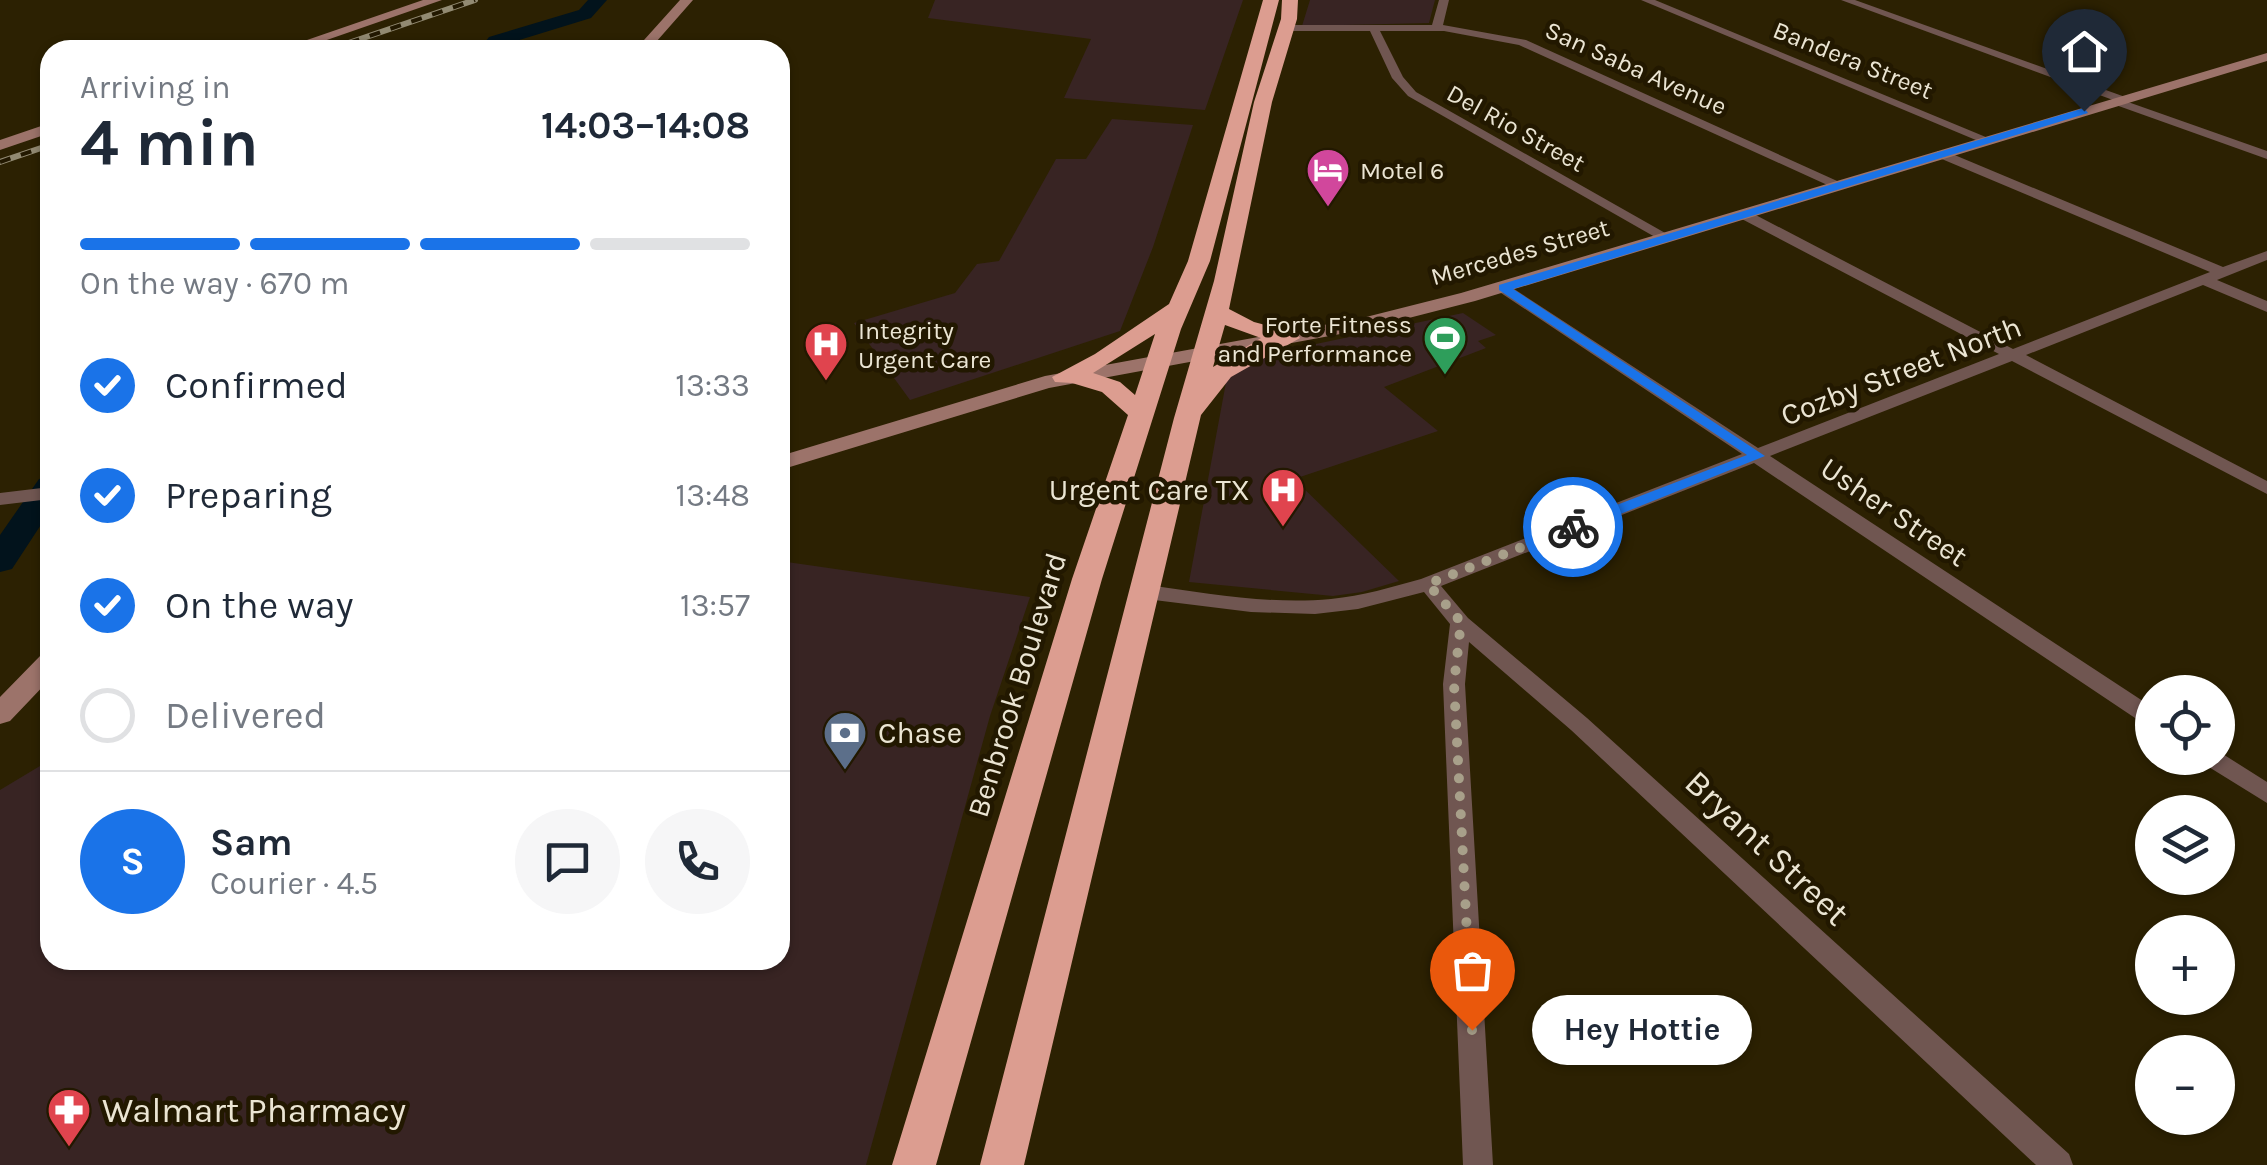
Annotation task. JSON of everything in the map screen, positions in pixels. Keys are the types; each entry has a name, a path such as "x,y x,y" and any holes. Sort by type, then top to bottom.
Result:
{"highway":[{"name":"Benbrook Boulevard","path":"1002,1165 1216,311 1271,0"},
{"name":"Benbrook Boulevard","path":"914,1165 1087,578 1159,359 1285,28 1290,0"},
{"path":"1068,376 1104,359 1178,308"},
{"path":"1216,311 1246,327 1282,339"},
{"path":"1187,418 1222,372 1282,339"},
{"path":"1068,376 1111,387 1141,413"}],"street":[{"path":"316,40 436,0"},
{"path":"651,40 687,0"},
{"path":"1436,27 1444,0"},
{"name":"Bandera Street","path":"1646,0 1986,140"},
{"path":"1846,0 2267,155"},
{"name":"Del Rio Street","path":"1373,27 1398,78 1412,94 1667,238"},
{"name":"San Saba Avenue","path":"1285,28 1436,27 1494,35 1546,51 1839,185"},
{"name":"Mercedes Street","path":"790,460 975,400 1068,376 1282,339 1503,288 2267,57"},
{"path":"0,144 40,131"},
{"path":"1941,154 2223,272"},
{"path":"1743,214 2267,488"},
{"name":"Cozby Street North","path":"1146,592 1261,606 1317,607 1368,600 1428,584 2267,255"},
{"path":"2204,280 2267,307"},
{"name":"Usher Street","path":"1503,288 2135,707"},
{"path":"0,499 40,495"},
{"name":"Bryant Street","path":"1428,584 1461,622 1593,736 2058,1165"},
{"path":"1461,622 1454,684 1478,1165"},
{"path":"0,714 40,672"},
{"path":"2235,773 2267,794"}],"shaded area":[{"path":"935,0 1243,0 1205,110 1064,98 1091,39 928,18"},
{"path":"1310,0 1435,0 1429,23 1302,26"},
{"path":"1112,119 1193,125 1153,247 1120,331 910,400 854,323 955,293 977,264 999,261 1056,159 1086,159"},
{"path":"1463,313 1496,335 1478,341 1486,348 1384,387 1438,431 1294,479 1399,581 1333,596 1189,582 1227,377 1244,363 1278,352"},
{"path":"790,562 1030,597 990,716 866,1165 0,1165 0,790 40,766 40,970 790,970"}],"waterway":[{"path":"499,40 585,14 598,0"},
{"path":"0,561 40,501"}],"railway":[{"path":"357,40 475,0"},
{"path":"0,162 40,148"}],"way so far":[{"path":"1472,1030 1454,684 1461,622 1428,584 1573,527"}],"place":[{"name":"Motel 6","path":"1328,208"},
{"name":"Forte Fitness and Performance","path":"1445,376"},
{"name":"Integrity Urgent Care","path":"826,382"},
{"name":"Urgent Care TX","path":"1283,528"},
{"name":"Chase","path":"845,771"},
{"name":"Hey Hottie","path":"1472,1030"},
{"name":"Walmart Pharmacy","path":"69,1148"}],"route":[{"path":"1573,527 1758,456 1503,288 2084,111"}]}
